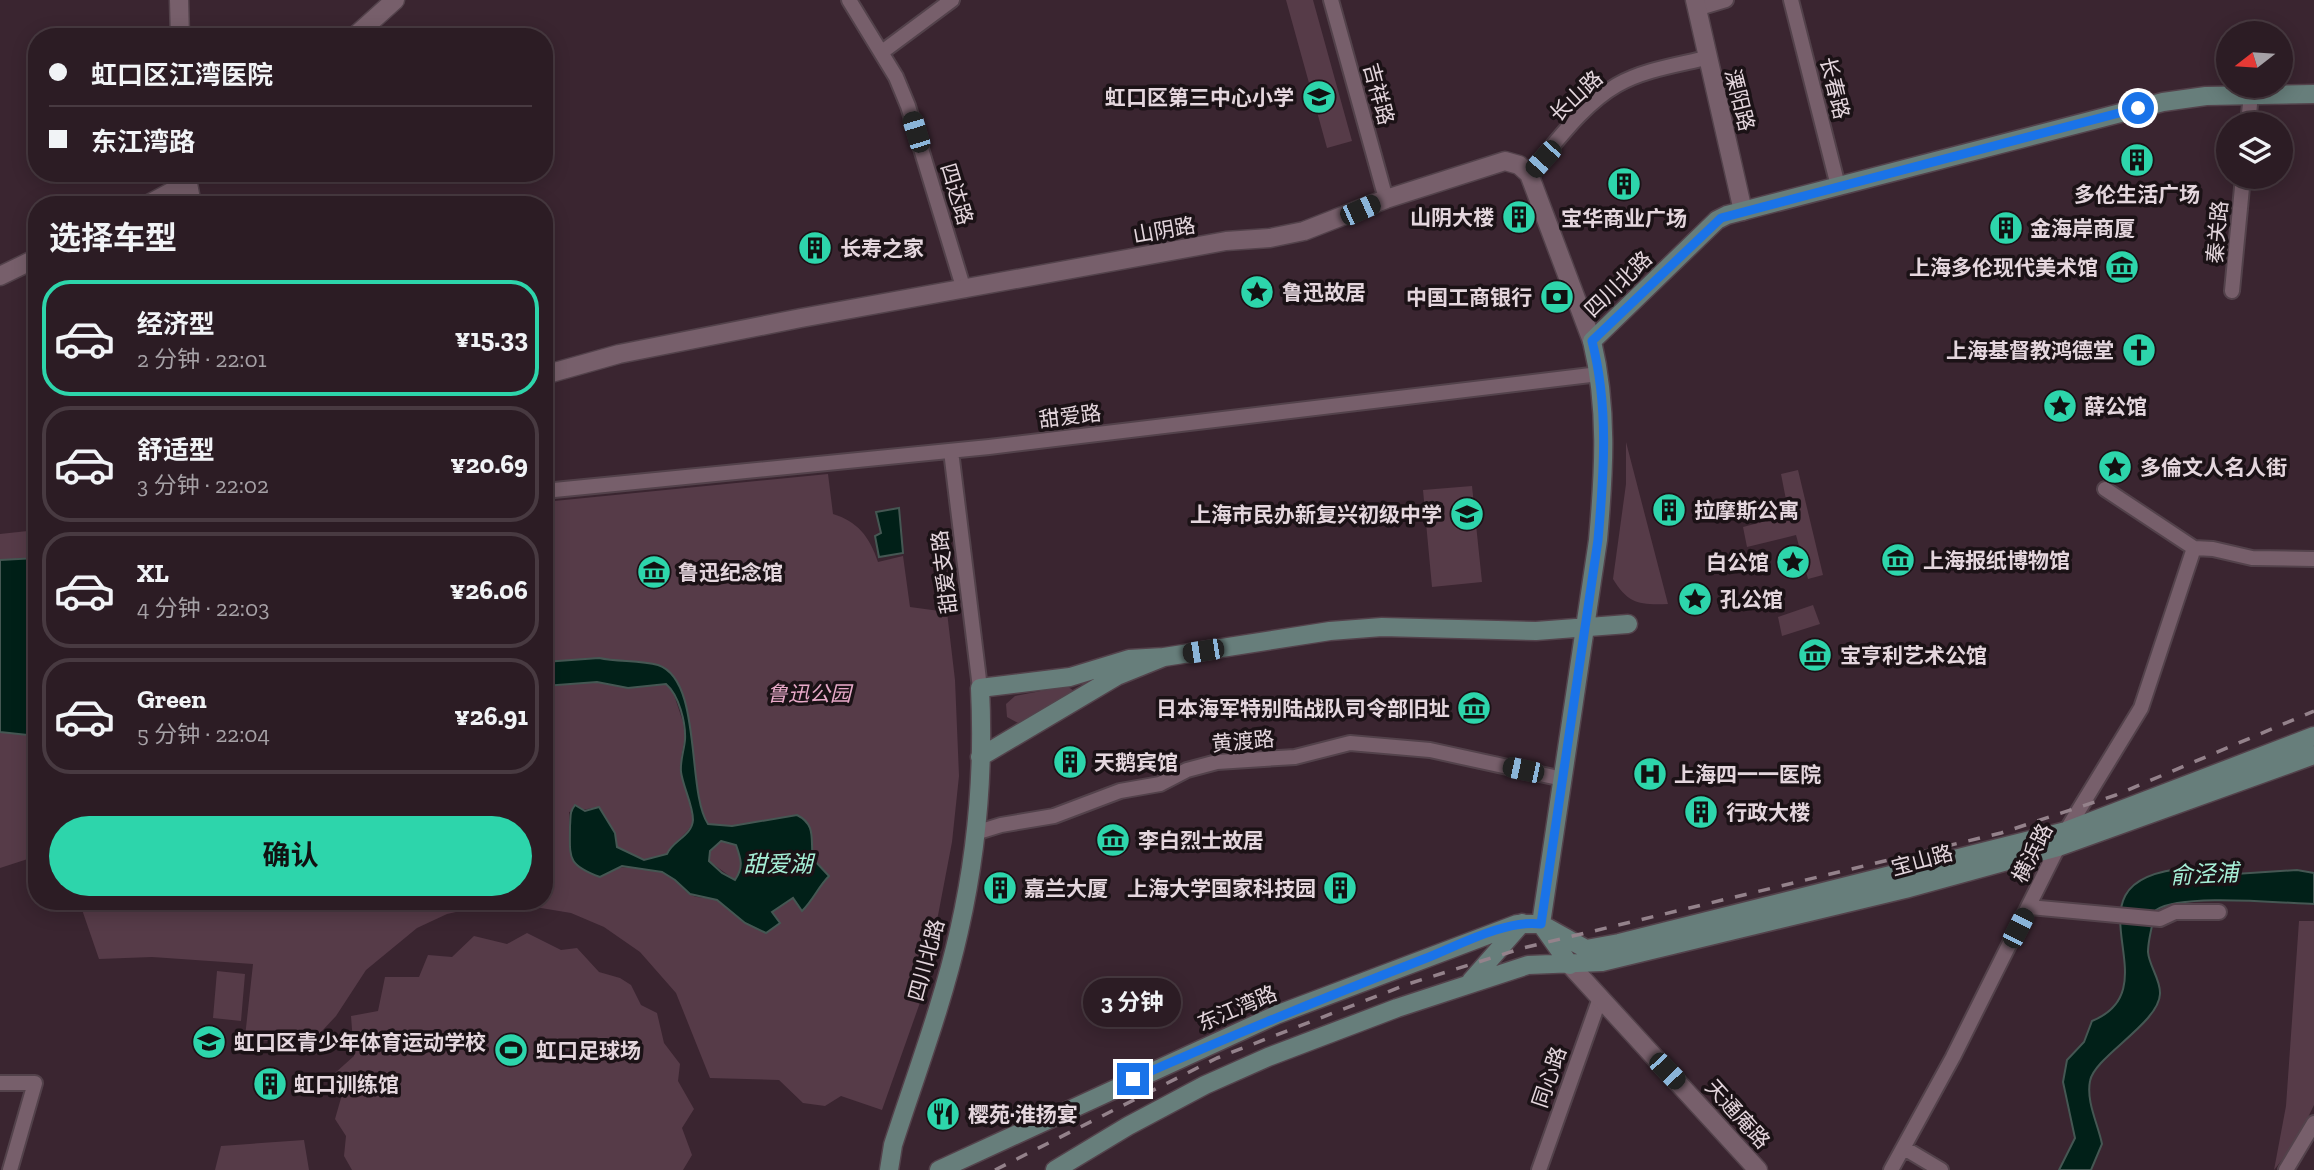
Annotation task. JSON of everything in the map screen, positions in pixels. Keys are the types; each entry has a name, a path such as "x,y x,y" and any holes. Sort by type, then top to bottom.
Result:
{"main road":[{"name":"四川北路","path":"2293,94 2314,94"},
{"name":"四川北路","path":"1584,628 1598,540 1604,471 1599,374 1592,341 1717,220 2163,102 2216,97"},
{"path":"980,688 1070,677 1129,659 1164,657 1330,631 1382,626 1536,631 1628,624"},
{"path":"1570,965 1541,924 1584,628"},
{"path":"980,757 1117,676 1164,657"},
{"path":"1070,677 1088,681 1088,690 1083,698"},
{"name":"四川北路","path":"888,1170 893,1145 959,932 975,833 980,757 980,688"},
{"name":"宝山路","path":"1541,924 1576,946 1586,949 1604,947 2062,839 2314,736"},
{"name":"宝山路","path":"1570,965 1621,958 1905,889 2314,755"},
{"path":"1470,982 1522,923"},
{"name":"东江湾路","path":"939,1170 1276,1015 1522,923 1541,924"},
{"name":"宝山路","path":"1570,965 1604,947"},
{"path":"1055,1170 1128,1126 1242,1068 1470,982 1536,963 1570,965"}],"street":[{"path":"179,0 180,28"},
{"path":"364,28 395,0"},
{"name":"四达路","path":"849,0 882,52 908,106 964,290"},
{"path":"882,52 952,0"},
{"name":"吉祥路","path":"1331,0 1386,199"},
{"path":"1695,4 1726,0"},
{"name":"长春路","path":"1791,0 1838,186"},
{"name":"溧阳路","path":"1695,4 1743,211"},
{"name":"长山路","path":"1529,174 1577,119 1611,88 1634,77 1706,58"},
{"name":"山阴路","path":"553,372 619,354 1226,242 1270,238 1304,231 1386,199 1496,162 1519,164 1529,174"},
{"path":"1529,174 1592,341"},
{"path":"160,196 180,182"},
{"name":"秦关路","path":"2232,291 2242,189"},
{"path":"0,276 28,262"},
{"name":"甜爱路","path":"553,490 951,451 1599,374"},
{"name":"甜爱支路","path":"951,451 980,688"},
{"path":"2105,489 2194,548 2213,549 2252,558 2314,559"},
{"name":"横浜路","path":"1891,1170 2062,839 2141,708 2194,548"},
{"name":"黄渡路","path":"975,833 1054,816 1120,791 1160,784 1187,770 1217,762 1285,758 1350,743 1430,750 1563,779"},
{"path":"2029,907 2160,919 2175,912 2219,912"},
{"name":"天通庵路","path":"1570,965 1758,1170"},
{"name":"同心路","path":"1539,1170 1600,998"},
{"path":"0,1083 35,1083 10,1170"},
{"path":"2286,1170 2314,1123"},
{"path":"1904,1148 1941,1170"}],"green space":[{"path":"1286,0 1313,0 1352,141 1327,148"},
{"path":"1626,442 1668,604 1636,601 1624,594 1613,579 1626,484"},
{"path":"1798,470 1823,575 1808,579 1796,535 1747,547 1743,527 1789,515 1781,474"},
{"name":"鲁迅公园","path":"828,474 833,514 862,531 878,562 903,556 910,607 947,612 955,680 959,776 952,842 923,994 882,1110 841,1096 825,1106 803,1103 779,1080 710,1078 676,993 640,952 604,927 571,913 553,910 553,685 597,682 628,688 666,684 672,689 683,722 685,737 681,758 693,821 688,831 667,854 644,860 617,847 615,833 599,807 569,812 570,852 585,871 631,867 653,869 676,881 695,897 724,904 745,923 772,912 793,898 802,911 829,876 813,859 810,828 797,815 732,826 708,824 700,812 692,738 682,693 652,664 599,658 553,661 553,501"},
{"path":"1472,486 1482,582 1432,587 1423,490"},
{"path":"28,531 28,558 0,560 0,534"},
{"path":"1813,605 1820,624 1782,636 1778,617"},
{"path":"1067,686 1074,691 1074,695 1020,724 1007,717 1006,704 1015,696"},
{"path":"0,732 28,735 28,859 0,868"},
{"path":"721,841 736,845 741,863 735,880 709,861 709,851"},
{"name":"鲁迅公园","path":"82,910 465,910 447,914 417,928 366,970 336,1016 306,1048 245,1037 253,964 152,957 99,959"},
{"path":"2299,921 2314,921 2314,1105 2296,1142 2274,1170 2286,1106"},
{"name":"虹口足球场","path":"527,933 561,950 577,948 599,972 620,978 631,985 641,1005 657,1013 664,1043 680,1064 678,1081 694,1109 682,1128 692,1155 683,1170 352,1170 344,1156 346,1136 335,1119 341,1098 335,1073 354,1056 351,1016 378,1011 385,977 419,977 428,955 452,957 474,936 507,944"},
{"path":"217,971 245,974 241,1021 213,1018"},
{"path":"304,1140 309,1170 215,1170 221,1146"}],"water":[{"path":"899,508 903,553 879,557 875,536 881,533 876,512"},
{"path":"28,558 28,735 0,732 0,560"},
{"name":"甜爱湖","path":"599,658 644,662 658,665 672,675 682,692 688,713 697,787 701,808 708,824 732,826 797,815 808,823 813,859 829,876 802,911 793,898 772,912 780,923 766,933 745,923 717,900 690,894 662,872 622,866 600,877 576,864 572,859 570,845 571,815 575,805 585,811 599,807 615,833 617,847 644,860 667,854 686,834 693,820 681,772 684,726 681,710 671,689 666,684 628,688 597,682 553,685 553,661","holes":["721,841 736,845 740,871 735,880 709,861 710,851"]},
{"path":"2188,868 2202,871 2205,876 2297,870 2314,873 2314,904 2208,900 2169,905 2156,910 2148,952 2160,989 2157,1005 2138,1028 2102,1061 2090,1081 2091,1105 2102,1144 2091,1170 2059,1170 2075,1138 2063,1082 2067,1060 2084,1042 2092,1021 2115,1005 2124,984 2121,912 2128,892 2148,876"}],"railway":[{"path":"995,1170 1217,1058 1408,984 1523,948 2001,833 2116,795 2314,711"}],"place":[{"name":"虹口区第三中心小学","path":"1319,97"},
{"name":"多伦生活广场","path":"2137,160"},
{"name":"宝华商业广场","path":"1624,184"},
{"name":"山阴大楼","path":"1519,217"},
{"name":"金海岸商厦","path":"2006,228"},
{"name":"长寿之家","path":"815,248"},
{"name":"上海多伦现代美术馆","path":"2122,267"},
{"name":"鲁迅故居","path":"1257,292"},
{"name":"中国工商银行","path":"1557,297"},
{"name":"上海基督教鸿德堂","path":"2139,350"},
{"name":"薛公馆","path":"2060,406"},
{"name":"多倫文人名人街","path":"2115,467"},
{"name":"拉摩斯公寓","path":"1669,510"},
{"name":"上海市民办新复兴初级中学","path":"1467,514"},
{"name":"上海报纸博物馆","path":"1898,560"},
{"name":"白公馆","path":"1793,562"},
{"name":"鲁迅纪念馆","path":"654,572"},
{"name":"孔公馆","path":"1695,599"},
{"name":"宝亨利艺术公馆","path":"1815,655"},
{"name":"日本海军特别陆战队司令部旧址","path":"1474,708"},
{"name":"天鹅宾馆","path":"1070,762"},
{"name":"上海四一一医院","path":"1650,774"},
{"name":"行政大楼","path":"1701,812"},
{"name":"李白烈士故居","path":"1113,840"},
{"name":"嘉兰大厦","path":"1000,888"},
{"name":"上海大学国家科技园","path":"1340,888"},
{"name":"虹口区青少年体育运动学校","path":"209,1042"},
{"name":"虹口足球场","path":"511,1050"},
{"name":"虹口训练馆","path":"270,1084"},
{"name":"樱苑·淮扬宴","path":"943,1114"}],"route":[{"path":"1133,1079 1276,1015 1517,923 1541,924 1598,540 1605,452 1603,407 1592,341 1717,220 1727,215 2138,108"}],"water label":[{"name":"俞泾浦","path":"2204,874"}]}
